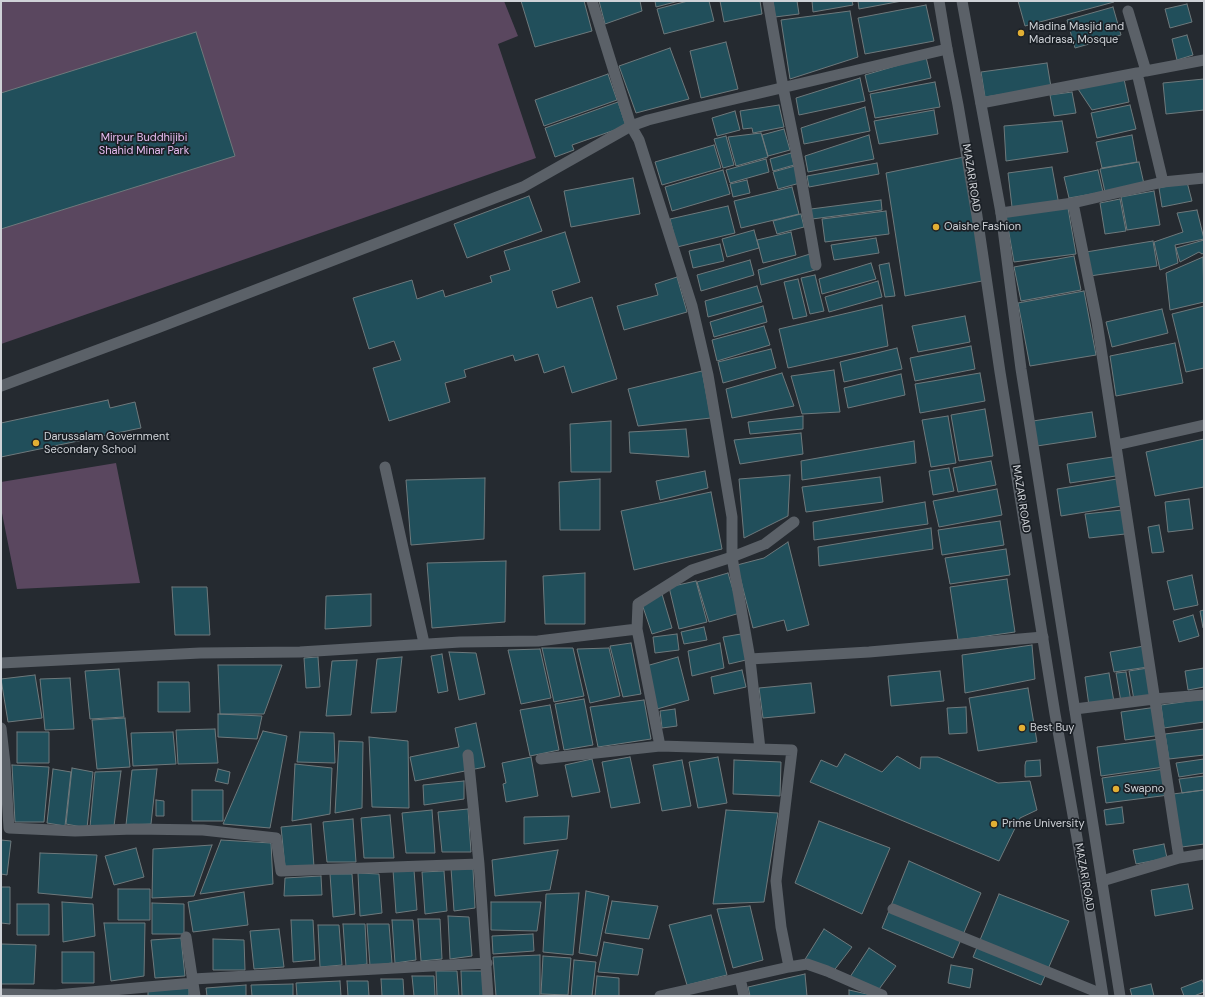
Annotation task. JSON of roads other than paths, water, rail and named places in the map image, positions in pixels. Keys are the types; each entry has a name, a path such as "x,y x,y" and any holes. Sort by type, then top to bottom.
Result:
{"street":[{"path":"592,1 631,126 639,140 692,306 700,337 710,383 732,517 732,557 750,659 760,749"},
{"path":"768,1 816,265"},
{"name":"MAZAR ROAD","path":"939,1 977,216 1000,372 1055,714 1085,883 1102,995"},
{"name":"MAZAR ROAD","path":"962,1 1001,213 1021,369 1120,996"},
{"path":"1128,11 1142,72 1163,182"},
{"path":"1,386 157,328 523,187 631,126 648,120 783,87 947,49"},
{"path":"981,103 1204,60"},
{"path":"1001,213 1073,203 1163,182 1204,178"},
{"path":"1073,203 1097,322 1179,858"},
{"path":"1116,444 1204,425"},
{"path":"385,467 424,643"},
{"path":"660,746 637,629 638,604 692,570 765,544 794,522"},
{"path":"1,662 200,653 300,652 424,643 538,640 637,629"},
{"path":"750,659 869,652 1043,637"},
{"path":"1075,709 1154,699 1204,695"},
{"path":"1,728 9,828 75,831 134,829 203,830 276,838 281,872 480,864"},
{"path":"541,759 660,746 792,750 776,881 781,927 789,967"},
{"path":"468,755 480,864 488,996"},
{"path":"1102,881 1179,858 1204,854"},
{"path":"894,909 1102,995"},
{"path":"186,938 195,996"},
{"path":"1,994 56,995 193,981 486,963"},
{"path":"660,996 807,964 827,971 882,996"},
{"path":"740,978 744,996"}],"place":[{"name":"Madina Masjid and Madrasa, Mosque","path":"1021,33"},
{"name":"Oaishe Fashion","path":"936,227"},
{"name":"Darussalam Government Secondary School","path":"36,443"},
{"name":"Best Buy","path":"1022,728"},
{"name":"Swapno","path":"1116,789"},
{"name":"Prime University","path":"994,824"}],"park label":[{"name":"Mirpur Buddhijibi Shahid Minar Park","path":"144,144"}]}
